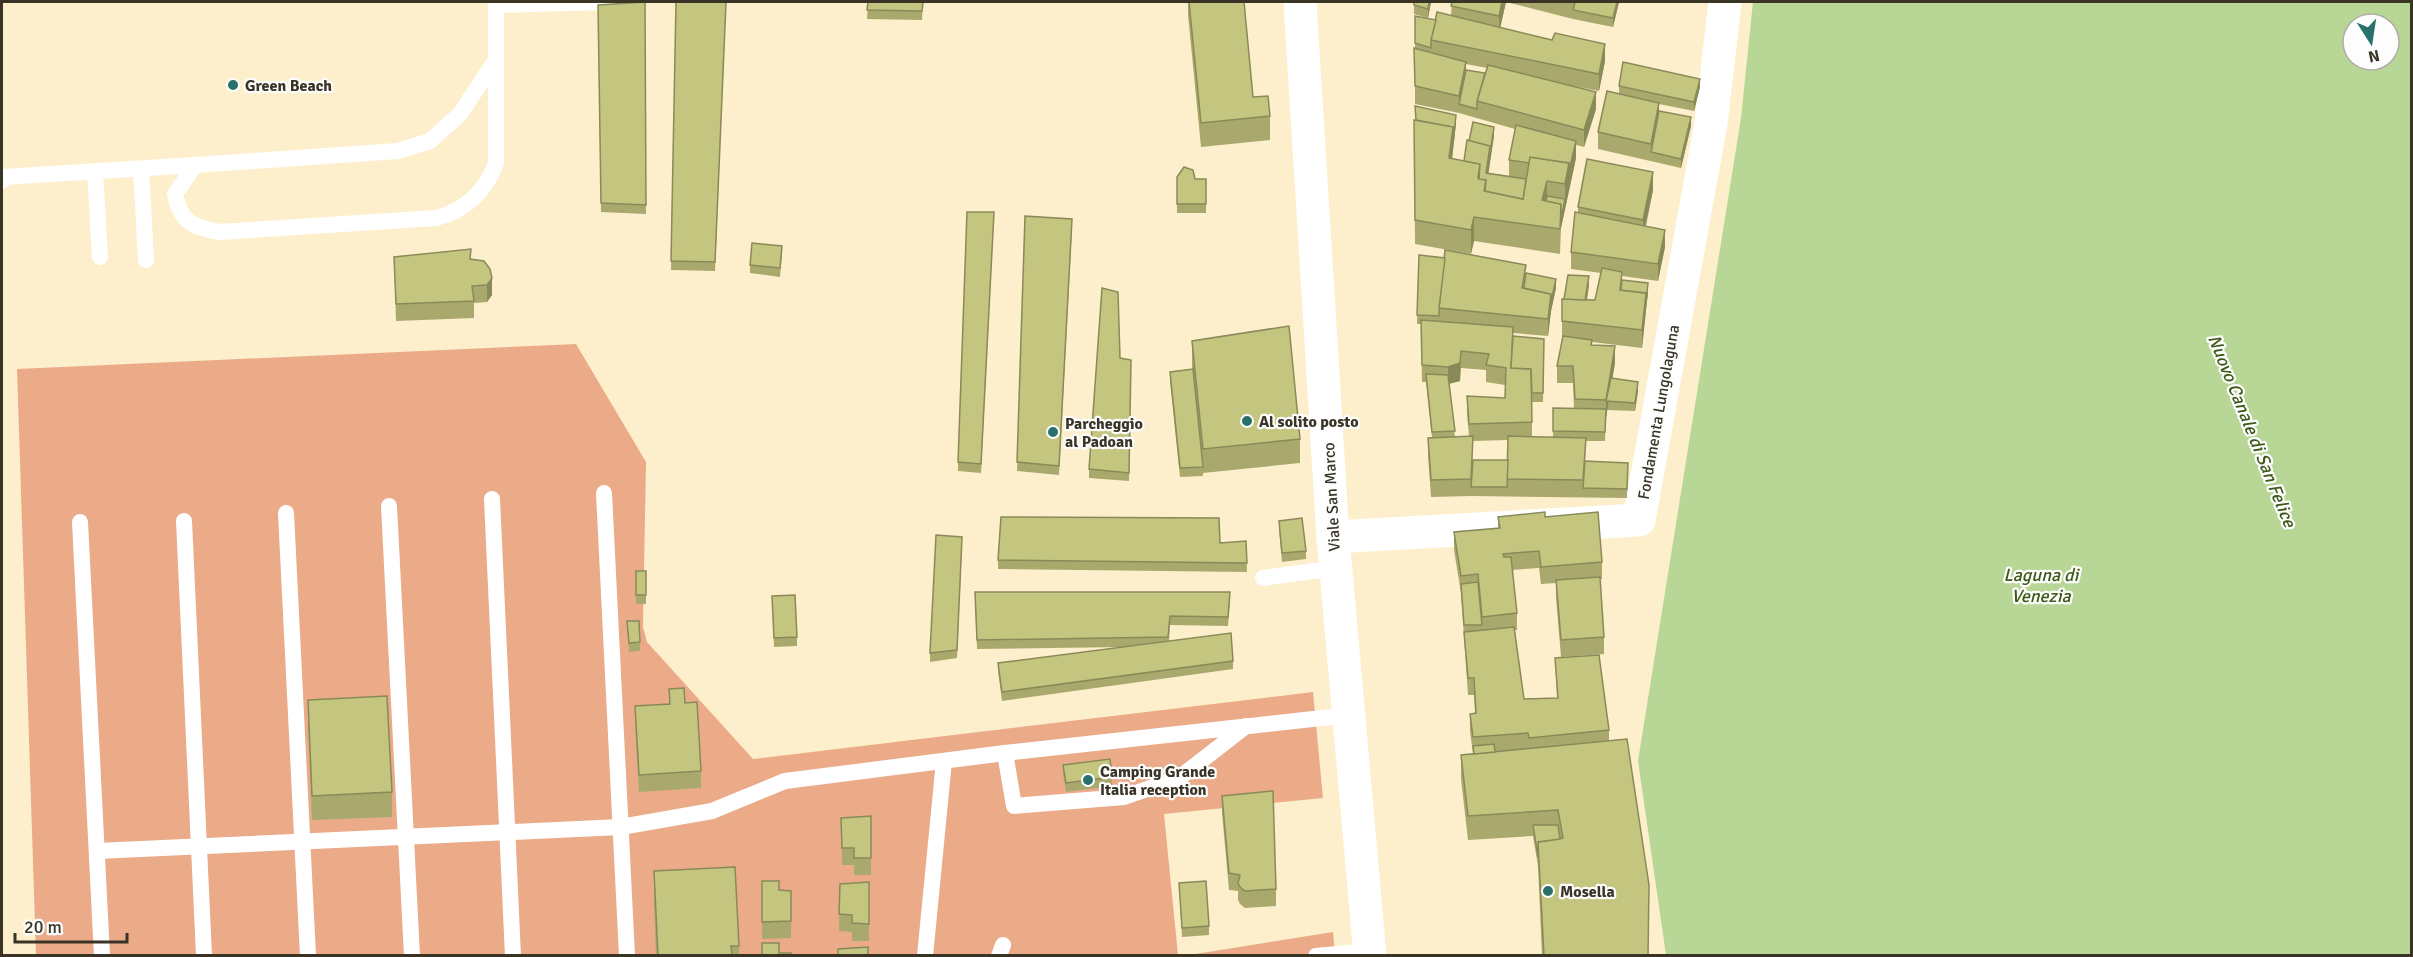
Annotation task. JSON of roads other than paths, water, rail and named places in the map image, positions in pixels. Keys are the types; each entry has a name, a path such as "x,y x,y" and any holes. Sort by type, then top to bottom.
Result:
{"street":[{"name":"Viale San Marco","path":"1300,2 1334,553 1370,953"},
{"name":"Fondamenta Lungolaguna","path":"1334,553 1639,520 1714,109 1725,2"}],"lane":[{"path":"195,165 176,194 178,209 187,220 202,229 220,232 451,214 467,205 480,192 496,163 496,3 603,2"},
{"path":"2,181 3,177 398,152 430,141 460,114 495,61"},
{"path":"141,169 146,260"},
{"path":"95,172 100,257"},
{"path":"604,493 627,956"},
{"path":"492,499 513,956"},
{"path":"389,506 412,956"},
{"path":"286,513 308,956"},
{"path":"184,521 204,956"},
{"path":"80,522 102,956"},
{"path":"1263,578 1334,553"},
{"path":"97,851 621,827 712,811 785,781 1005,753 1349,715"},
{"path":"1005,753 1015,813 1124,797 1179,778 1248,726"},
{"path":"925,956 944,761"},
{"path":"1316,956 1370,953"}],"water":[{"name":"Laguna di Venezia","path":"1753,2 2411,2 2411,955 1666,955 1638,761 1741,118"}],"place":[{"name":"Green Beach","path":"233,85"},
{"name":"Al solito posto","path":"1247,421"},
{"name":"Parcheggio al Padoan","path":"1053,432"},
{"name":"Camping Grande Italia reception","path":"1088,780"},
{"name":"Mosella","path":"1548,891"}],"water label":[{"name":"Nuovo Canale di San Felice","path":"2252,431"}]}
